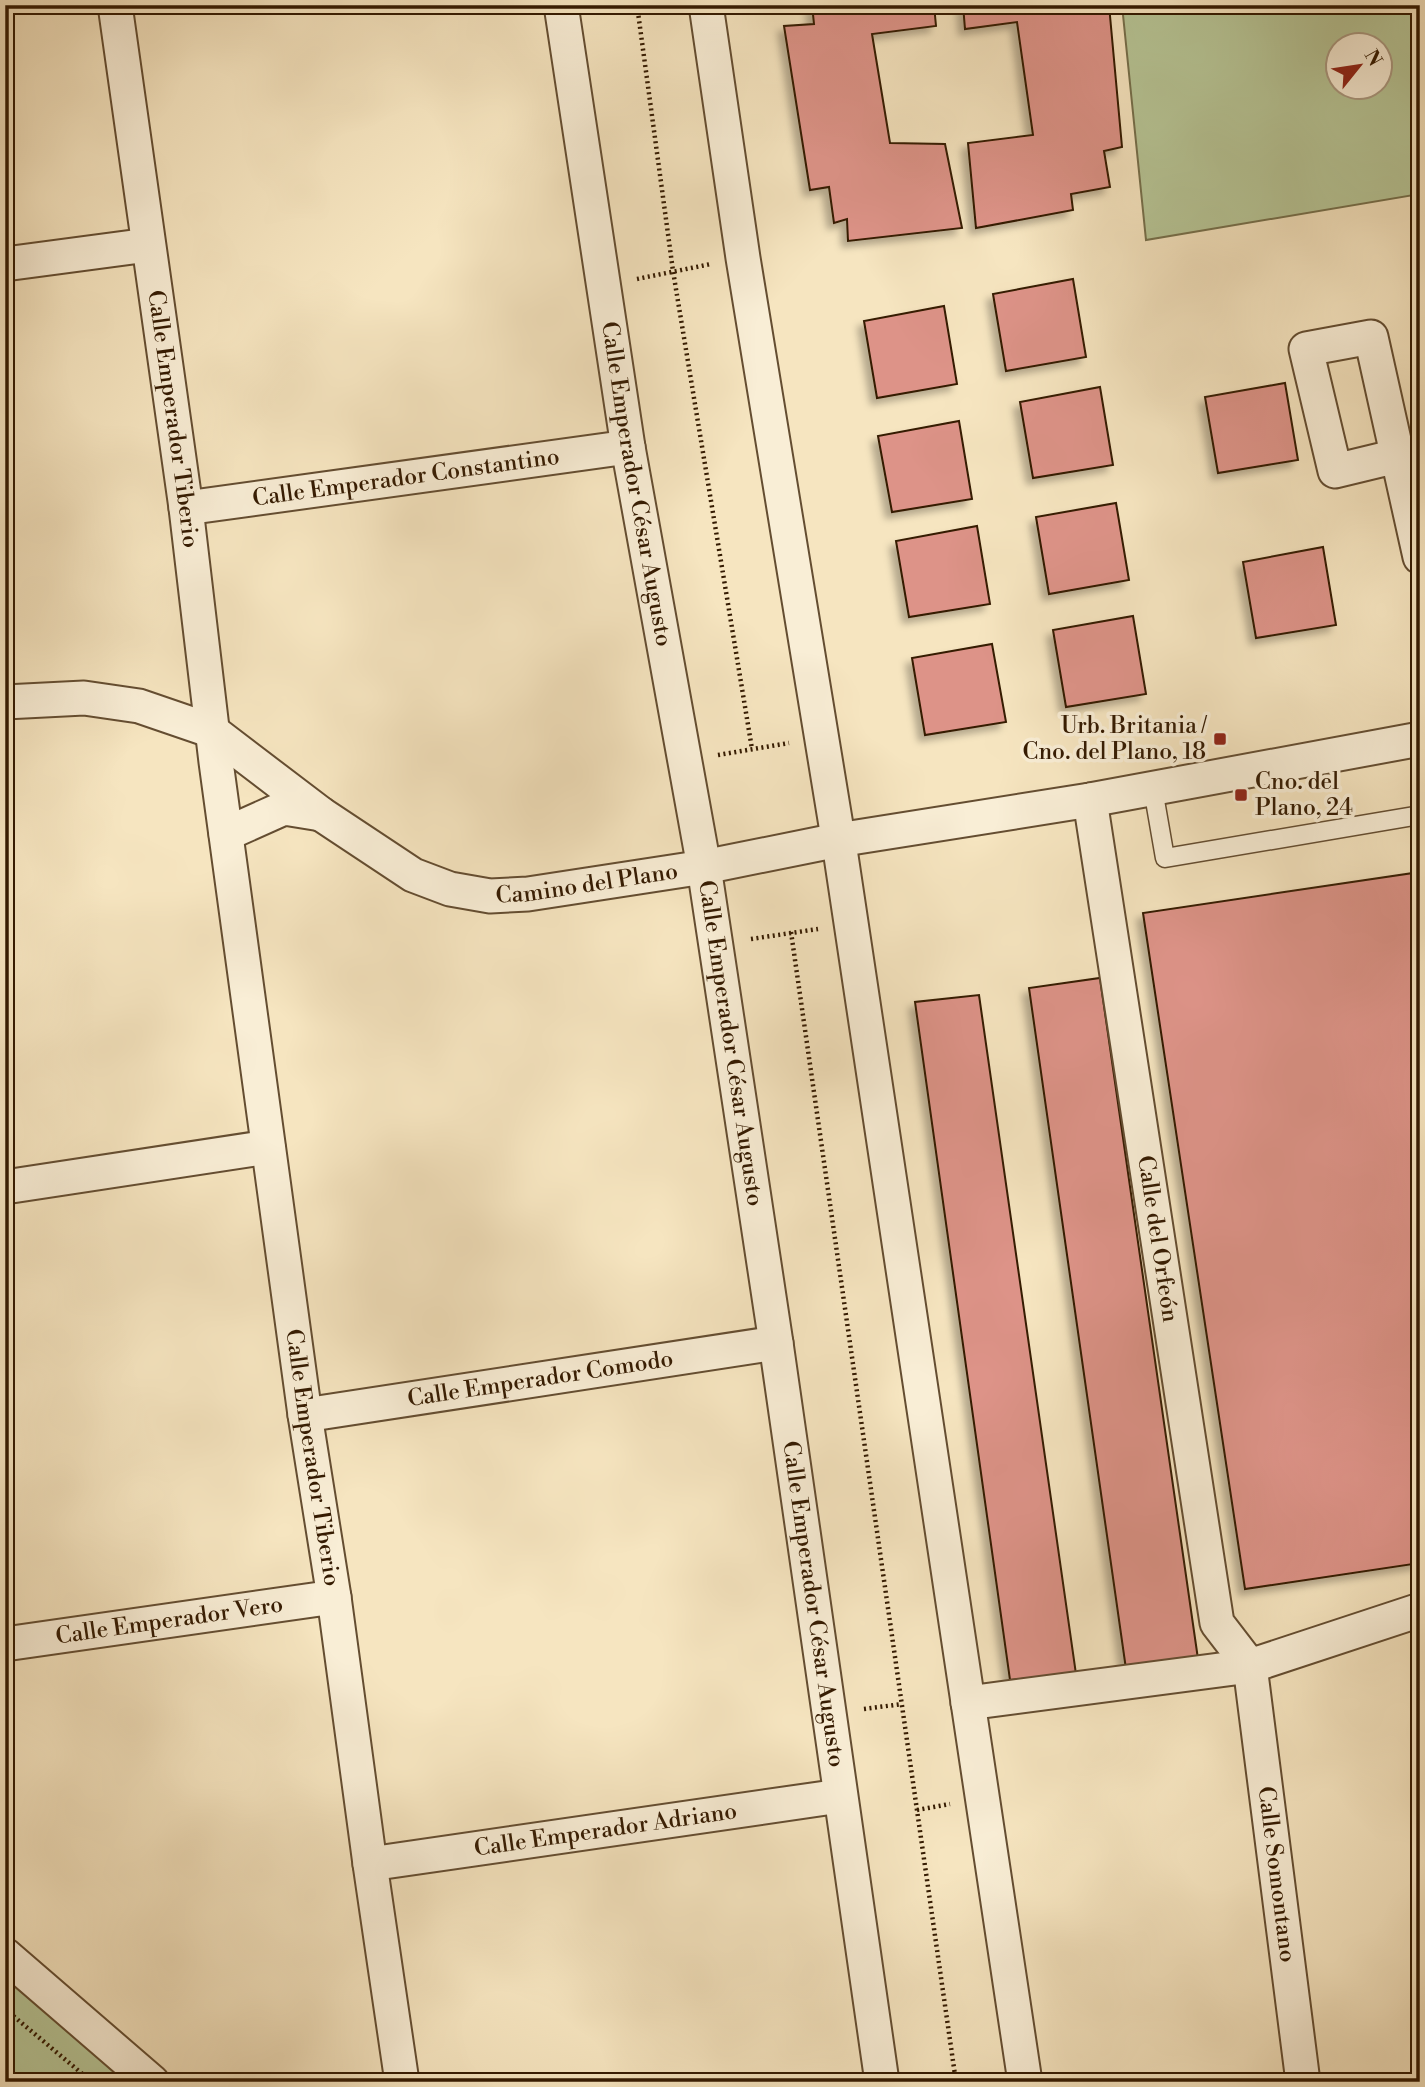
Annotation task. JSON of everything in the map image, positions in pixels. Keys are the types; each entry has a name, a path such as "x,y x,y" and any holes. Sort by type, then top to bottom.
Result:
{"street":[{"name":"Calle Emperador Tiberio","path":"115,5 186,508 212,731 305,1415 334,1597 402,2082"},
{"name":"Calle Emperador César Augusto","path":"561,5 628,447 704,867 776,1343 882,2082"},
{"path":"706,5 743,258 851,924 1025,2082"},
{"path":"5,264 148,245"},
{"name":"Calle Emperador Constantino","path":"186,508 628,447"},
{"path":"1397,456 1420,557"},
{"name":"Camino del Plano","path":"5,702 85,698 139,706 212,731 321,814 413,875 450,889 490,896 528,894 704,867 838,840 1090,800 1420,739"},
{"name":"Calle del Orfeón","path":"1090,800 1217,1623 1250,1666"},
{"path":"226,834 284,808 321,814"},
{"path":"5,1187 268,1147"},
{"name":"Calle Emperador Comodo","path":"305,1415 776,1343"},
{"name":"Calle Emperador Vero","path":"5,1644 334,1597"},
{"path":"968,1703 1250,1666 1420,1610"},
{"name":"Calle Somontano","path":"1250,1666 1303,2082"},
{"name":"Calle Emperador Adriano","path":"370,1864 840,1796"},
{"path":"5,1955 152,2082"}],"lane":[{"path":"1153,789 1165,858 1420,815"}],"path":[{"path":"637,5 673,271 752,749"},
{"path":"603,285 743,258"},
{"path":"684,760 821,738"},
{"path":"715,944 851,924"},
{"path":"790,932 956,2082"},
{"path":"5,2009 92,2082"}],"green space":[{"path":"1122,5 1420,5 1420,194 1146,240"},
{"path":"5,1955 152,2082 5,2082"}],"building":[{"path":"812,5 934,5 936,26 872,34 890,143 945,144 962,228 848,241 847,219 834,223 829,187 810,190 784,26 814,24"},
{"path":"963,5 1109,5 1122,147 1104,151 1110,187 1071,194 1073,210 976,228 968,143 1033,135 1017,22 965,29"},
{"path":"5,37 13,90 5,91"},
{"path":"1073,279 1086,357 1006,371 993,294"},
{"path":"944,306 957,384 877,398 864,321"},
{"path":"1285,383 1298,460 1218,473 1205,397"},
{"path":"1100,387 1113,465 1033,478 1020,402"},
{"path":"959,421 972,499 892,512 878,436"},
{"path":"1116,503 1129,580 1049,594 1036,517"},
{"path":"977,526 990,604 909,617 896,541"},
{"path":"1323,547 1336,625 1256,638 1243,562"},
{"path":"1133,616 1146,694 1066,707 1053,630"},
{"path":"992,644 1006,722 925,735 912,658"},
{"path":"1420,872 1420,1563 1245,1589 1143,913"},
{"path":"1100,978 1198,1659 1126,1669 1029,988"},
{"path":"979,995 1076,1674 1010,1680 915,1002"}],"place":[{"name":"Urb. Britania / Cno. del Plano, 18","path":"1220,739"},
{"name":"Cno. del Plano, 24","path":"1241,795"}]}
